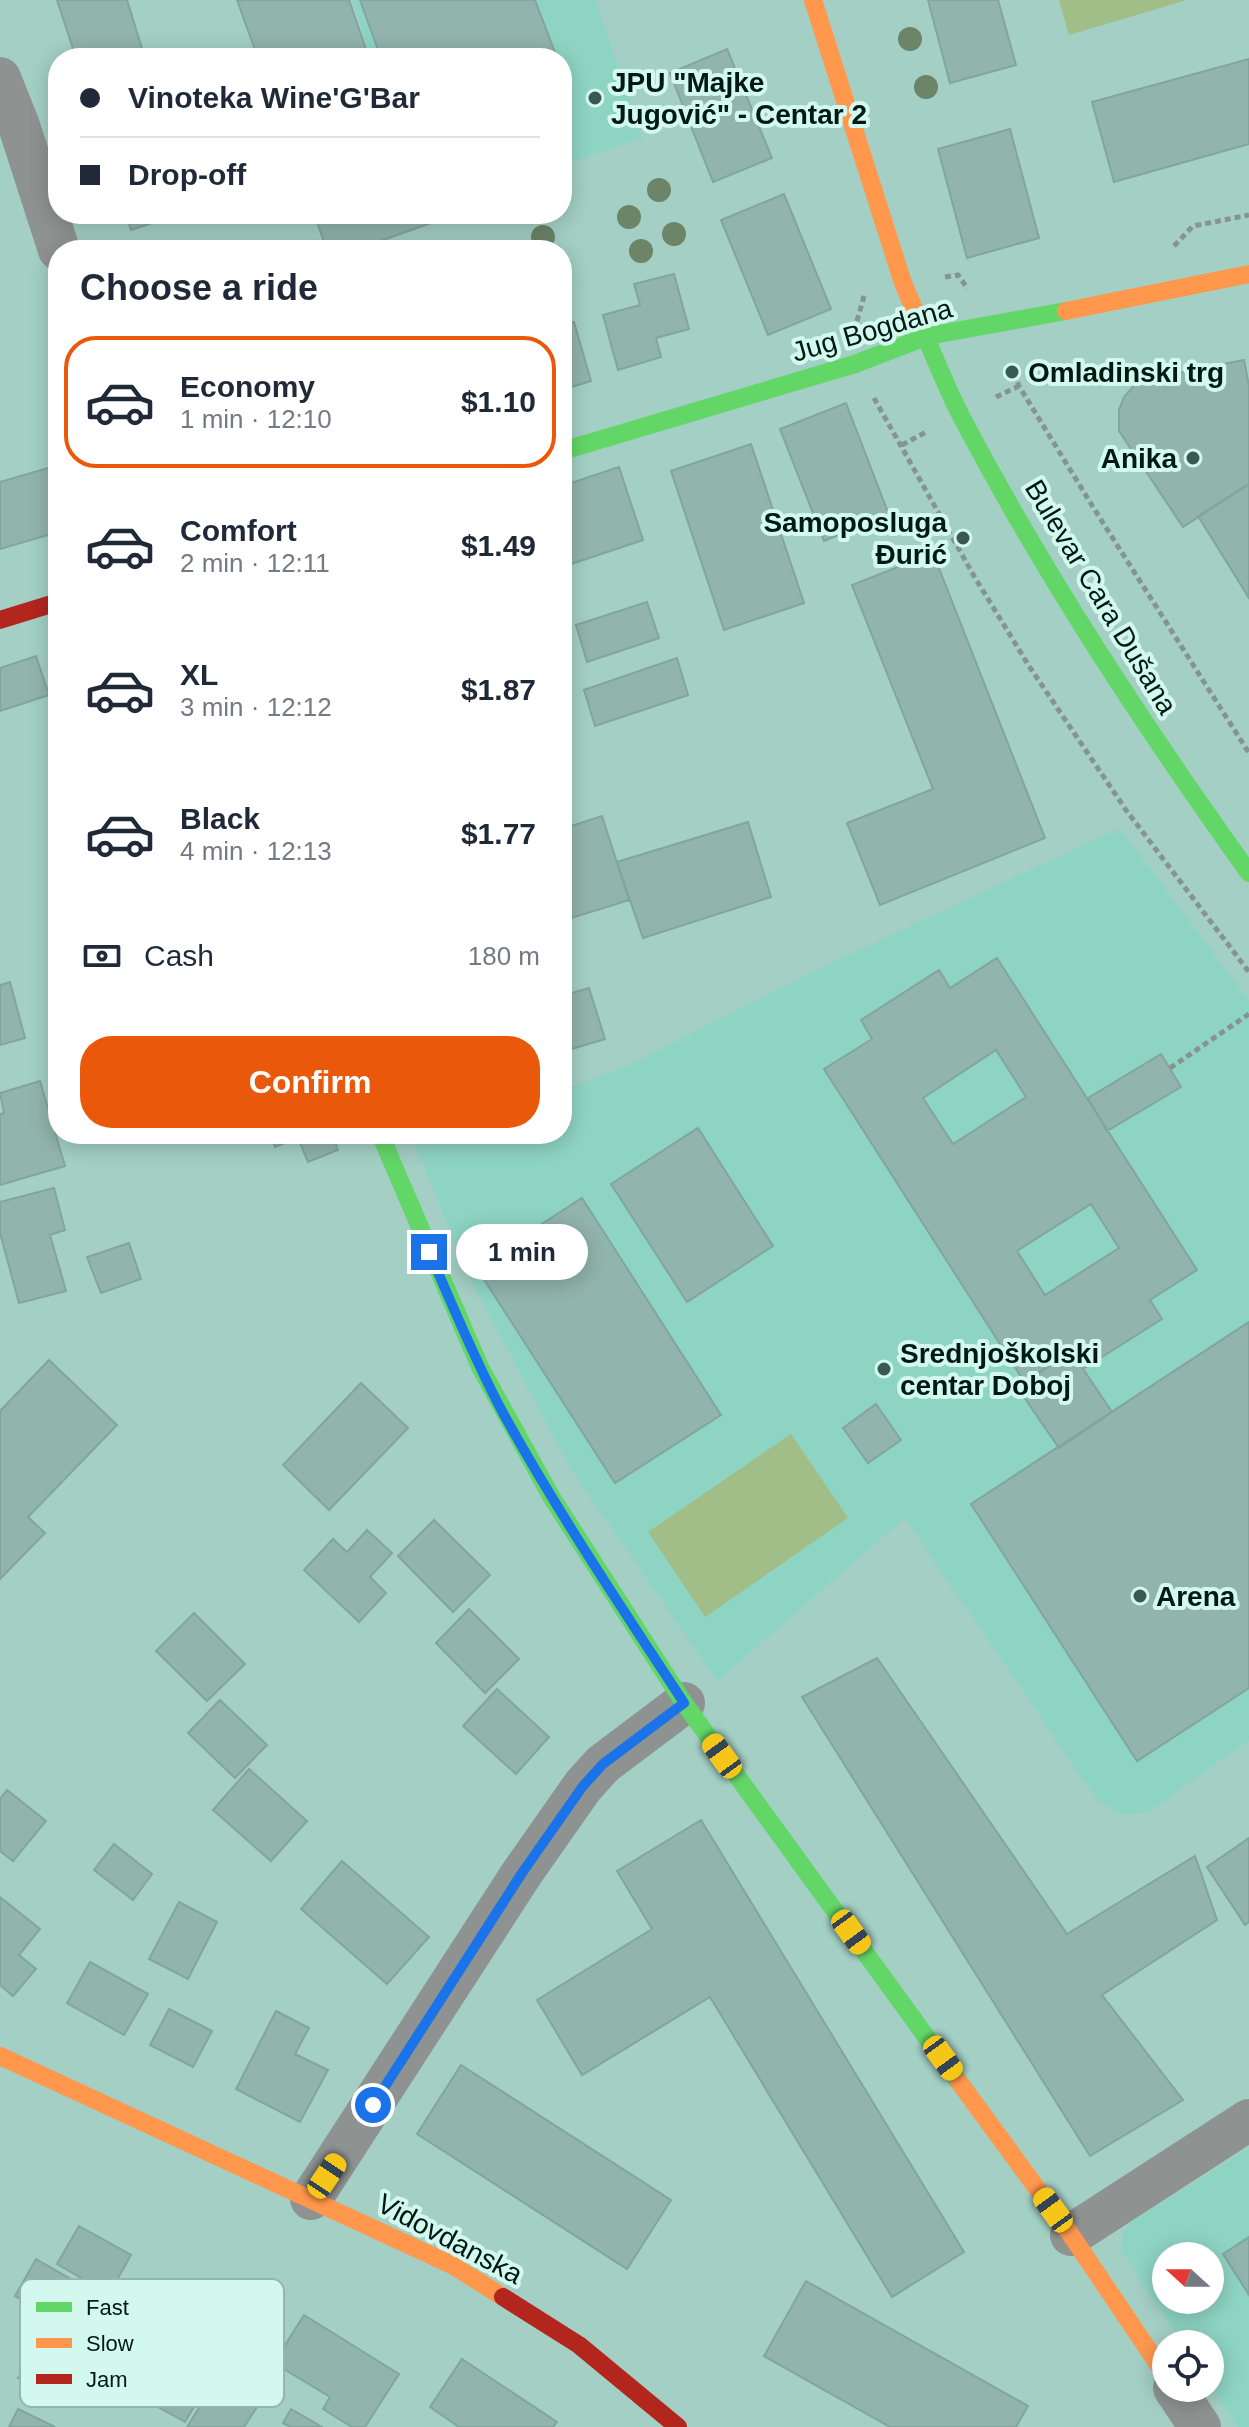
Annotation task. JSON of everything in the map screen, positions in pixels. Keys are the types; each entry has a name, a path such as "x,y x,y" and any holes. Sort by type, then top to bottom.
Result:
{"street":[{"name":"Bulevar Cara Dušana","path":"813,0 903,283 960,414 1054,582 1161,750 1249,873"},
{"path":"0,78 48,216"},
{"name":"Jug Bogdana","path":"572,448 855,364 928,336 1249,274"},
{"path":"0,620 48,605"},
{"path":"384,1144 480,1367 552,1498 684,1703 1071,2235 1152,2355"},
{"path":"311,2199 522,1873 583,1786 603,1764 684,1703"},
{"name":"Vidovdanska","path":"0,2056 452,2265 579,2345 678,2427"},
{"path":"1071,2235 1249,2120"},
{"path":"1183,2402 1200,2427"}],"path":[{"path":"992,326 1019,386 1249,753"},
{"path":"902,445 974,576 1029,666 1126,810 1249,972"},
{"path":"1170,1068 1249,1014"}],"shaded area":[{"name":"JPU \"Majke Jugović\" - Centar 2","path":"352,0 595,0 642,138 572,162 572,48 368,48"},
{"path":"1059,0 1187,0 1069,35"},
{"name":"Srednjoškolski centar Doboj","path":"1120,828 1249,1000 1249,1740 1147,1813 1122,1814 1098,1801 905,1518 717,1681 570,1467 466,1271 415,1144 572,1144 572,1086 626,1067 796,980"},
{"path":"791,1434 848,1518 705,1617 648,1532"},
{"path":"1249,2148 1249,2427 1238,2427 1221,2402 1224,2402 1224,2330 1174,2330 1163,2314 1224,2314 1224,2242 1152,2242 1152,2297 1121,2250 1123,2232 1131,2222"}],"building":[{"path":"57,0 127,0 142,48 73,48"},
{"path":"237,0 349,0 366,48 254,48"},
{"path":"360,0 535,0 553,48 377,48"},
{"path":"928,0 998,0 1016,65 950,83"},
{"path":"727,49 772,158 713,182 670,73"},
{"path":"1249,59 1249,144 1114,182 1092,102"},
{"path":"1010,129 1039,238 967,258 938,149"},
{"path":"784,194 831,309 768,335 721,220"},
{"path":"129,224 149,224 131,230"},
{"path":"318,224 428,224 383,240 323,240"},
{"path":"674,274 689,329 656,338 661,357 618,370 603,315 640,305 634,284"},
{"path":"572,323 591,381 572,387"},
{"name":"Anika","path":"1244,360 1249,386 1249,484 1183,527 1119,431 1119,410 1124,397 1138,381"},
{"path":"846,403 889,515 824,541 780,429"},
{"path":"751,444 804,603 724,630 671,471"},
{"path":"619,467 643,540 572,564 572,483"},
{"path":"48,468 48,535 0,549 0,482"},
{"path":"1249,484 1249,598 1198,516"},
{"path":"933,553 1045,838 880,905 847,823 933,789 852,585"},
{"path":"647,602 659,638 587,662 576,625"},
{"path":"36,656 48,695 0,711 0,668"},
{"path":"677,658 688,695 595,726 584,690"},
{"path":"602,816 629,900 572,918 572,826"},
{"path":"748,822 771,897 643,938 617,862"},
{"path":"997,958 1197,1270 1150,1300 1162,1319 1083,1369 1071,1351 1025,1383 824,1069 872,1039 861,1020 939,970 950,988","holes":["996,1050 1026,1097 953,1144 923,1098","1091,1204 1119,1248 1045,1295 1017,1251"]},
{"path":"10,982 25,1038 0,1045 0,985"},
{"path":"589,988 605,1039 572,1049 572,993"},
{"path":"1161,1054 1181,1087 1107,1131 1088,1098"},
{"path":"40,1081 48,1108 48,1144 59,1144 65,1166 0,1185 0,1114 4,1113 0,1093"},
{"path":"698,1128 773,1246 687,1302 611,1184"},
{"path":"300,1144 336,1144 338,1150 308,1162"},
{"path":"54,1188 65,1230 50,1235 66,1291 19,1303 0,1233 0,1202"},
{"path":"582,1198 721,1415 615,1483 476,1267"},
{"path":"129,1243 141,1279 101,1293 87,1257"},
{"name":"Arena","path":"1249,1322 1249,1688 1137,1761 971,1504"},
{"path":"1071,1351 1112,1412 1059,1448 1017,1387"},
{"path":"49,1360 117,1425 28,1517 45,1533 0,1579 0,1411"},
{"path":"361,1383 408,1428 329,1510 283,1465"},
{"path":"876,1404 901,1440 868,1463 843,1428"},
{"path":"434,1520 490,1575 453,1612 398,1556"},
{"path":"367,1530 392,1553 370,1577 386,1593 359,1622 304,1570 333,1539 347,1552"},
{"path":"469,1609 519,1659 485,1693 436,1643"},
{"path":"194,1613 245,1664 207,1701 156,1651"},
{"path":"877,1658 1067,1934 1195,1856 1217,1920 1102,1995 1183,2100 1090,2156 802,1697"},
{"path":"497,1689 549,1737 516,1774 463,1726"},
{"path":"220,1700 267,1745 235,1778 188,1733"},
{"path":"249,1769 307,1821 271,1861 213,1810"},
{"path":"7,1790 46,1821 13,1861 0,1851 0,1799"},
{"path":"701,1820 964,2252 892,2297 710,1997 582,2075 537,2000 652,1929 617,1871"},
{"path":"1249,1838 1249,1922 1245,1925 1207,1867"},
{"path":"114,1844 152,1874 133,1900 94,1870"},
{"path":"342,1861 429,1937 387,1984 301,1909"},
{"path":"0,1897 40,1929 19,1955 36,1969 13,1996 0,1985"},
{"path":"179,1902 217,1922 188,1979 149,1959"},
{"path":"90,1962 148,1994 124,2035 67,2003"},
{"path":"169,2009 212,2031 193,2067 150,2045"},
{"path":"276,2011 309,2028 295,2054 328,2070 300,2122 236,2089"},
{"path":"461,2065 671,2200 627,2269 417,2134"},
{"path":"79,2226 131,2255 117,2279 83,2279 57,2264"},
{"path":"1249,2237 1249,2295 1224,2256"},
{"path":"36,2259 71,2279 25,2279"},
{"path":"806,2281 1028,2406 1016,2427 890,2427 764,2356"},
{"path":"304,2315 399,2374 365,2427 352,2427 323,2409 330,2397 284,2369 284,2347"},
{"path":"462,2359 557,2422 553,2427 459,2427 430,2407"},
{"path":"158,2407 194,2407 185,2422"},
{"path":"200,2407 257,2407 244,2427 187,2427"},
{"path":"18,2409 55,2427 9,2427"},
{"path":"291,2409 322,2427 291,2427 283,2423"}],"traffic: fast":[{"path":"915,311 961,416 1061,592 1134,706 1249,873"},
{"path":"572,448 855,364 928,336 1066,311"},
{"path":"384,1144 480,1367 552,1498 684,1703 959,2082"}],"traffic: slow":[{"path":"813,0 903,283 915,311"},
{"path":"1066,311 1249,274"},
{"path":"0,2056 452,2265 503,2297"},
{"path":"959,2082 1071,2235 1152,2355"}],"traffic: jam":[{"path":"0,620 48,605"},
{"path":"503,2297 579,2345 678,2427"}],"place":[{"name":"JPU \"Majke Jugović\" - Centar 2","path":"595,98"},
{"name":"Omladinski trg","path":"1012,372"},
{"name":"Anika","path":"1193,458"},
{"name":"Samoposluga Đurić","path":"963,538"},
{"name":"Srednjoškolski centar Doboj","path":"884,1369"},
{"name":"Arena","path":"1140,1596"}],"route":[{"path":"373,2105 522,1873 583,1786 603,1764 684,1703 552,1498 503,1412 429,1252"}]}
